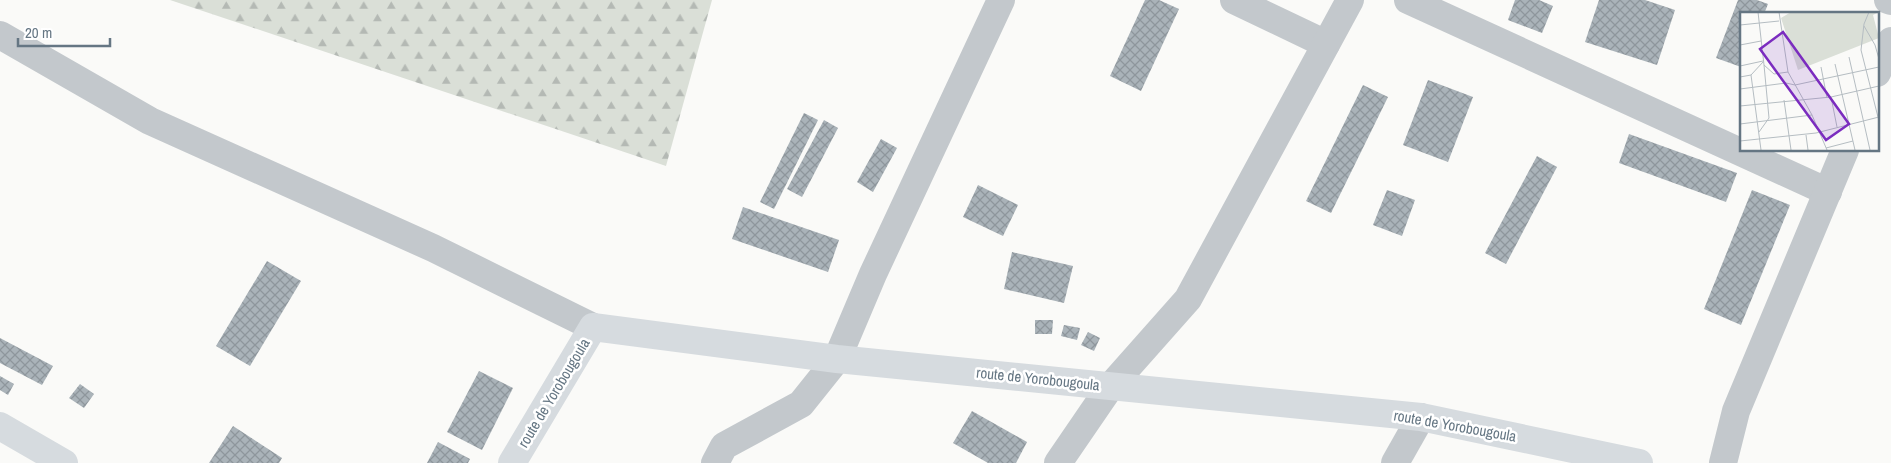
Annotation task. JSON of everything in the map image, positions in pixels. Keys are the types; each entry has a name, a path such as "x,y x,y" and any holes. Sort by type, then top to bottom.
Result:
{"main road":[{"name":"route de Yorobougoula","path":"512,463 593,327 837,359 1421,417 1639,463"},
{"path":"0,426 64,463"}],"street":[{"path":"715,463 724,446 801,404 837,359 873,274 1001,0"},
{"path":"1234,0 1326,44"},
{"path":"1058,463 1110,387 1188,299 1350,0"},
{"path":"1408,0 1828,192"},
{"path":"0,35 150,121 433,248 593,327"},
{"path":"1878,71 1891,41"},
{"path":"1723,463 1736,411 1845,151"},
{"path":"1395,463 1421,417"}],"green space":[{"path":"170,0 712,0 666,166"}],"building":[{"path":"1145,0 1159,0 1179,9 1141,91 1110,76"},
{"path":"1515,0 1539,0 1553,6 1542,33 1508,20"},
{"path":"1599,0 1645,0 1675,10 1657,65 1585,42"},
{"path":"1738,0 1757,0 1768,4 1765,12 1740,12 1740,67 1716,58"},
{"path":"1428,80 1473,97 1448,162 1403,145"},
{"path":"1363,85 1388,97 1331,213 1306,201"},
{"path":"804,113 818,120 774,209 760,202"},
{"path":"824,120 838,128 802,197 787,189"},
{"path":"1629,134 1737,173 1726,202 1619,163"},
{"path":"881,139 897,148 873,192 857,182"},
{"path":"1537,156 1557,167 1506,264 1485,253"},
{"path":"978,185 1018,205 1003,236 963,217"},
{"path":"1387,190 1415,200 1402,236 1373,225"},
{"path":"1752,190 1790,205 1741,325 1704,309"},
{"path":"743,207 839,240 828,272 732,239"},
{"path":"1012,252 1073,266 1064,303 1004,289"},
{"path":"267,261 301,281 250,366 216,346"},
{"path":"1035,320 1053,320 1052,334 1035,334"},
{"path":"1064,325 1080,328 1077,340 1061,336"},
{"path":"1088,332 1100,338 1094,351 1081,345"},
{"path":"0,338 53,366 42,385 0,363"},
{"path":"479,371 513,388 482,450 447,432"},
{"path":"0,376 14,384 8,395 0,390"},
{"path":"80,384 94,394 84,408 69,398"},
{"path":"972,411 1027,442 1016,463 988,463 953,443"},
{"path":"233,426 282,458 279,463 209,463"},
{"path":"438,442 470,459 468,463 427,463"}]}
